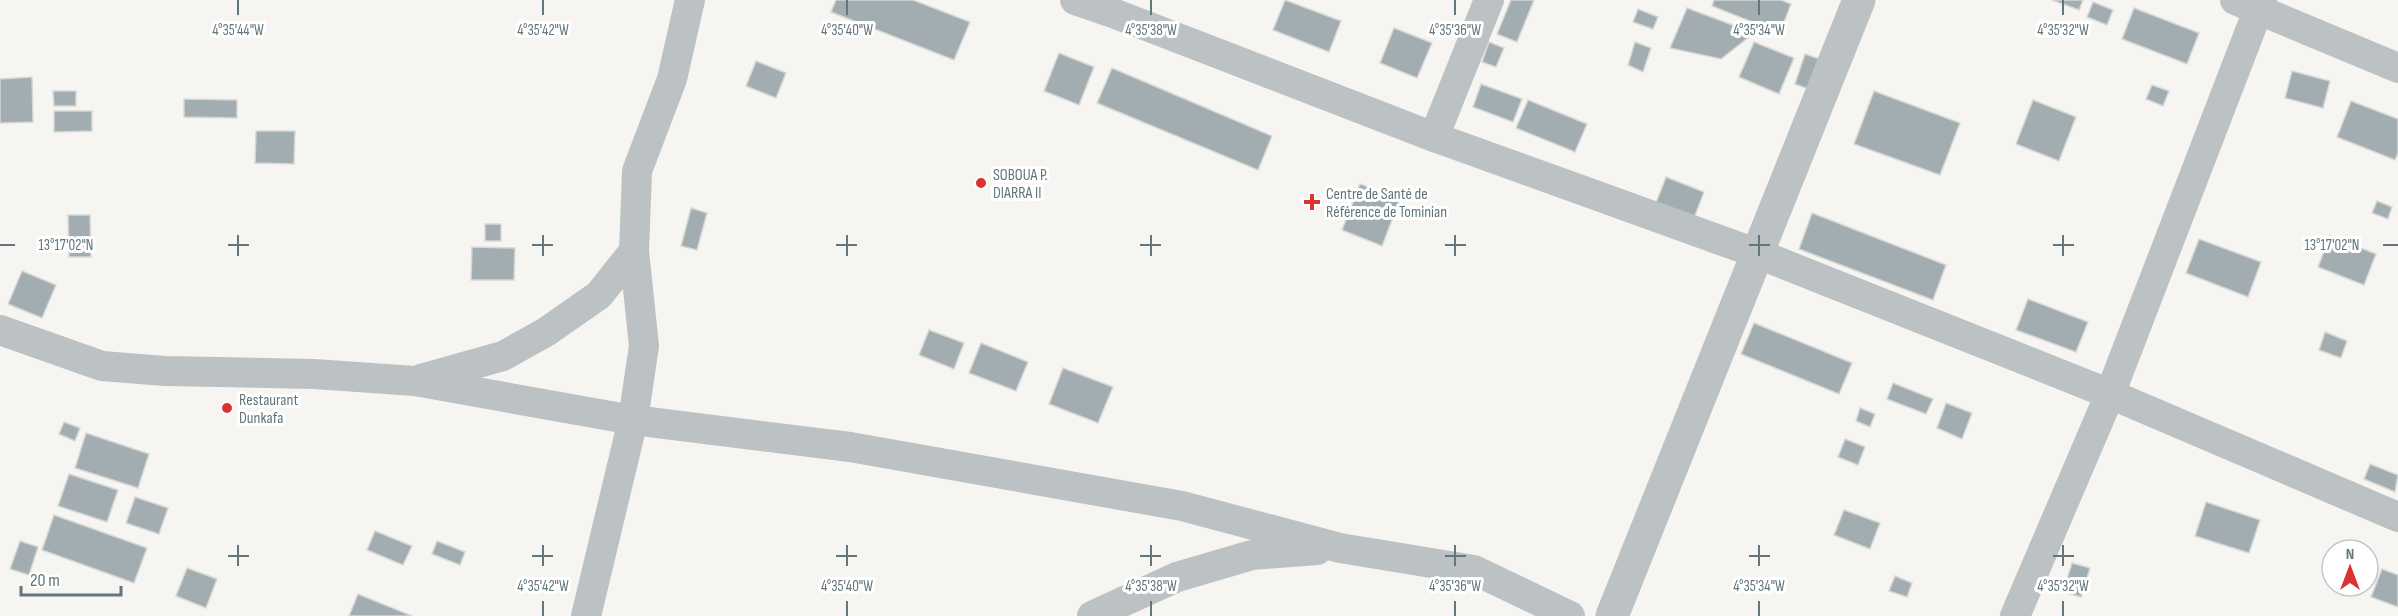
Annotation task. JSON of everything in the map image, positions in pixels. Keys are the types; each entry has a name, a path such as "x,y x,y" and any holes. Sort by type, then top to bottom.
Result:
{"street":[{"path":"586,616 633,420 644,346 634,251 637,171 672,79 690,0"},
{"path":"1075,0 1115,6 1434,137 1756,253 2110,394 2398,517"},
{"path":"1434,137 1489,0"},
{"path":"1612,616 1858,0"},
{"path":"2015,616 2110,394 2252,3 2398,68"},
{"path":"415,381 503,356 546,332 600,295 634,251"},
{"path":"0,330 102,366 165,371 314,374 415,381 633,420 850,447 1182,506 1340,548 1474,570 1570,616"},
{"path":"1092,616 1177,577 1252,555 1340,548"}],"building":[{"path":"836,0 913,0 970,22 954,60 831,12"},
{"path":"1285,0 1341,21 1329,52 1273,30"},
{"path":"1511,0 1534,0 1517,42 1497,34"},
{"path":"1714,0 1781,0 1791,4 1780,33 1712,6"},
{"path":"2052,0 2083,0 2079,10"},
{"path":"2093,2 2113,10 2107,25 2087,17"},
{"path":"1687,8 1754,33 1721,59 1670,48"},
{"path":"2134,8 2199,33 2187,64 2122,39"},
{"path":"1638,9 1658,17 1653,29 1633,22"},
{"path":"1394,28 1432,43 1417,78 1380,63"},
{"path":"1489,42 1504,48 1496,67 1482,62"},
{"path":"1635,42 1651,48 1643,72 1628,65"},
{"path":"1754,42 1794,58 1779,94 1739,77"},
{"path":"1059,53 1094,67 1079,105 1044,91"},
{"path":"1805,54 1825,61 1814,91 1795,84"},
{"path":"756,61 786,73 776,98 746,86"},
{"path":"1112,68 1272,136 1258,170 1097,103"},
{"path":"2292,71 2330,81 2323,108 2285,98"},
{"path":"32,77 33,122 0,123 0,79"},
{"path":"1481,84 1522,99 1513,122 1473,107"},
{"path":"2152,85 2169,91 2163,106 2146,99"},
{"path":"53,91 76,91 76,106 54,106"},
{"path":"1874,91 1960,123 1940,175 1854,144"},
{"path":"184,99 237,100 237,118 184,117"},
{"path":"1528,100 1587,124 1575,152 1516,128"},
{"path":"2033,100 2076,117 2059,161 2016,144"},
{"path":"2351,101 2398,119 2398,153 2395,160 2337,137"},
{"path":"54,111 92,111 92,131 54,132"},
{"path":"256,131 295,131 294,164 255,163"},
{"path":"1666,177 1704,192 1694,218 1656,203"},
{"path":"1360,184 1400,199 1382,246 1342,230"},
{"path":"2377,201 2392,207 2388,219 2372,213"},
{"path":"691,208 707,213 697,250 681,246"},
{"path":"1812,213 1946,265 1933,300 1799,249"},
{"path":"68,215 90,215 91,257 69,257"},
{"path":"485,224 501,224 501,241 485,241"},
{"path":"2330,236 2376,254 2364,285 2318,267"},
{"path":"2199,239 2261,262 2248,297 2186,273"},
{"path":"472,247 515,248 514,280 471,280"},
{"path":"22,271 56,285 42,318 8,304"},
{"path":"2028,299 2088,322 2076,352 2016,330"},
{"path":"1754,323 1852,363 1839,394 1741,354"},
{"path":"929,330 964,343 954,369 919,355"},
{"path":"2325,332 2347,341 2341,358 2319,350"},
{"path":"981,343 1028,362 1016,391 969,373"},
{"path":"1063,368 1113,387 1098,423 1049,404"},
{"path":"1893,383 1933,399 1926,414 1887,399"},
{"path":"1946,403 1972,413 1962,439 1937,428"},
{"path":"1860,408 1875,414 1870,427 1856,421"},
{"path":"64,422 80,428 75,441 59,434"},
{"path":"86,433 149,454 138,488 75,468"},
{"path":"1845,439 1865,447 1858,465 1838,457"},
{"path":"2370,464 2398,475 2395,492 2364,479"},
{"path":"69,474 118,490 107,522 58,506"},
{"path":"135,497 168,508 159,534 126,523"},
{"path":"2206,502 2260,520 2249,553 2195,536"},
{"path":"1844,510 1880,523 1870,549 1834,535"},
{"path":"54,515 147,548 134,583 42,550"},
{"path":"375,531 412,546 403,565 367,550"},
{"path":"20,541 38,547 29,575 10,569"},
{"path":"437,541 465,552 460,565 432,554"},
{"path":"2072,563 2090,568 2081,597 2063,592"},
{"path":"187,568 217,579 206,608 176,596"},
{"path":"2382,569 2398,575 2398,607 2374,598 2380,598"},
{"path":"1895,576 1912,583 1907,597 1889,591"},
{"path":"358,594 412,616 349,616"}],"place":[{"name":"SOBOUA P. DIARRA II","path":"981,183"},
{"name":"Centre de Santé de Référence de Tominian","path":"1312,202"},
{"name":"Restaurant Dunkafa","path":"227,408"}]}
